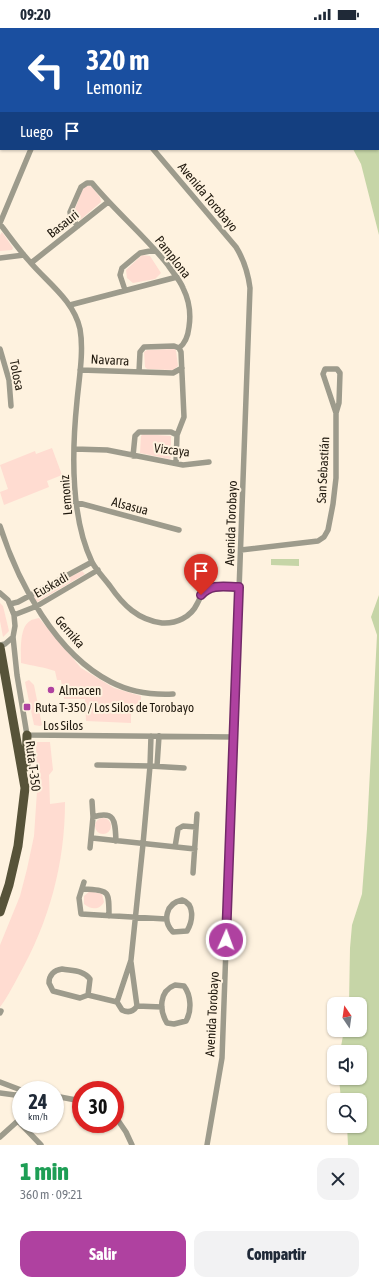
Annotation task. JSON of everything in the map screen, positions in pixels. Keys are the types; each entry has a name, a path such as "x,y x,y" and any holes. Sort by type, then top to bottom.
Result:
{"main road":[{"name":"Ruta T-350","path":"0,646 25,788 21,827 16,853 0,912"},
{"path":"25,788 26,735"}],"street":[{"path":"0,224 31,150"},
{"name":"Avenida Torobayo","path":"154,150 236,247 248,273 250,288 222,1058 207,1145"},
{"name":"Pamplona","path":"78,226 71,218 70,214 83,185 87,183 92,184 155,250 177,277 186,294 190,317 186,340 179,348"},
{"name":"Basauri","path":"31,263 108,202"},
{"name":"Lemoniz","path":"0,224 24,255 70,305 80,329 80,370 74,449 75,502 92,562 130,610 145,619 162,623 178,621 188,616 196,607 201,595 210,588 239,587"},
{"path":"125,290 120,274 122,268 140,253 155,250"},
{"path":"0,258 24,255"},
{"path":"70,305 177,277"},
{"name":"Navarra","path":"139,372 140,352 144,347 174,346 179,348"},
{"path":"176,463 177,435 184,417 181,352 179,348"},
{"name":"Tolosa","path":"0,349 9,380 11,406"},
{"name":"Navarra","path":"80,370 173,372 182,368"},
{"name":"San Sebastián","path":"241,550 318,541 324,537 328,530 334,504 336,478 336,413 339,403 340,372 337,369 325,369 323,374 336,413"},
{"name":"Vizcaya","path":"133,456 135,436 139,432 171,432 177,435"},
{"name":"Vizcaya","path":"74,449 107,450 183,465 209,462"},
{"name":"Alsasua","path":"75,502 178,530"},
{"name":"Gernika","path":"0,526 13,562 36,606 52,629 70,650 88,667 103,678 120,686 140,692 173,694"},
{"name":"Euskadi","path":"10,604 18,602 92,562"},
{"name":"Euskadi","path":"14,614 36,606 98,570"},
{"name":"Los Silos","path":"0,593 10,604 14,614 16,626 13,637 26,735 234,737"},
{"path":"0,646 5,644 13,637"},
{"path":"150,736 150,766 131,960 117,1002 120,1008 125,1011 133,1010 137,1006 162,1007"},
{"path":"157,766 159,736"},
{"path":"97,765 184,768"},
{"path":"90,848 93,817 92,801"},
{"path":"193,873 197,814"},
{"path":"93,817 101,815 110,816 114,819 116,841"},
{"path":"175,847 178,829 183,826 196,827"},
{"path":"92,838 195,849"},
{"path":"84,882 79,898 81,914 166,919"},
{"path":"83,889 103,891 108,894 109,916"},
{"path":"176,901 187,901 190,905 191,918 187,931 173,932 168,927 166,919 170,905 176,901"},
{"path":"131,960 137,1006"},
{"path":"88,995 90,979 84,973 59,970 51,975 49,983 51,989 55,993 80,998 88,995 117,1002"},
{"path":"175,985 184,986 188,991 190,1000 188,1018 186,1021 174,1024 167,1023 163,1015 162,1007 162,1000 165,991 168,988 175,985"},
{"path":"0,1082 12,1087"},
{"path":"0,1093 12,1095"},
{"path":"0,1137 12,1126"},
{"path":"124,1129 132,1145"},
{"path":"31,1133 42,1145"}],"shaded area":[{"path":"354,150 379,150 379,235 361,164"},
{"path":"86,186 91,186 100,197 101,202 80,220 77,220 73,214 83,188"},
{"path":"2,232 13,248 12,250 0,251 0,235"},
{"path":"142,255 150,256 161,273 155,279 133,283 127,278 126,270"},
{"path":"175,349 178,366 173,370 147,369 145,367 144,352 147,350"},
{"path":"143,434 171,436 171,458 169,459 140,453 141,436"},
{"path":"52,448 62,475 47,481 49,487 4,505 0,492 8,489 0,465 35,451 36,454"},
{"path":"271,559 299,559 299,566 271,565"},
{"path":"82,571 85,574 37,602 33,595"},
{"path":"379,595 379,1145 348,1145 347,1133 367,1133 367,1093 340,1093 340,1085 367,1085 367,1045 341,1045 343,1037 367,1037 367,997 349,997 352,925 362,894 367,829 377,635 371,617"},
{"path":"0,603 3,606 9,631 3,637 0,621"},
{"path":"39,618 81,668 114,688 141,696 141,706 131,707 131,723 86,721 85,699 64,699 61,680 57,680 55,671 21,663 21,640 26,624 31,620"},
{"path":"29,680 34,685 42,725 40,726 34,725 25,682"},
{"path":"36,742 50,742 53,770 49,775 50,804 65,802 62,848 53,892 39,934 30,955 8,996 0,1007 0,945 20,896 34,836 37,791"},
{"path":"100,818 106,818 111,823 109,832 106,834 100,834 95,829 95,823"},
{"path":"90,891 102,894 104,902 100,907 92,908 84,904 84,896"}],"place":[{"name":"Almacen","path":"51,690"},
{"name":"Ruta T-350 / Los Silos de Torobayo","path":"27,707"}],"route":[{"path":"201,595 207,589 214,587 239,587 226,940"}]}
